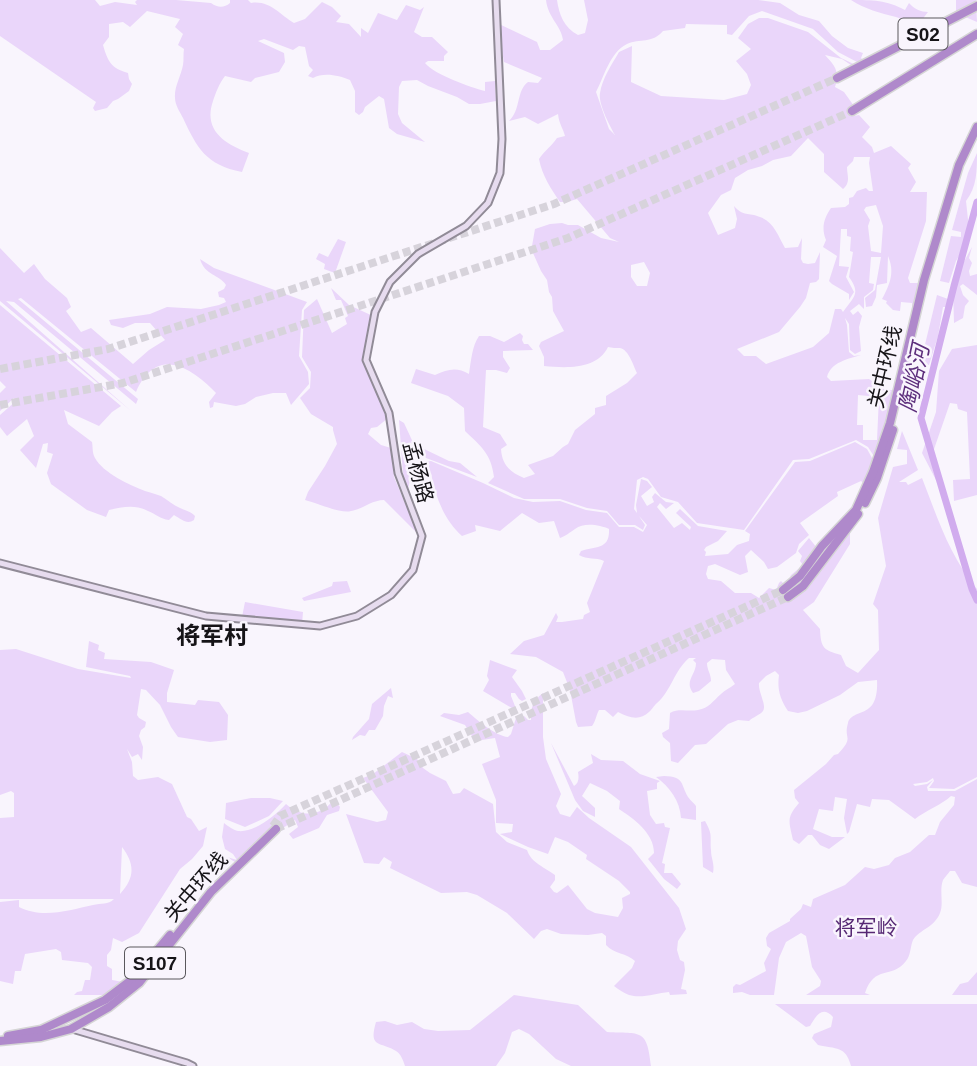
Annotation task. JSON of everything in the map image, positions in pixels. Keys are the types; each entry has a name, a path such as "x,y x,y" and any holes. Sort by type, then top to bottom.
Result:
{"highway":[{"name":"S02","path":"837,78 977,6"},
{"name":"S02","path":"852,111 977,34"},
{"name":"关中环线","path":"977,127 959,165 924,281 890,423 873,472 856,510 822,546 786,594 803,586 860,512 877,478 893,431 927,285 962,166 977,136"},
{"name":"关中环线","path":"274,827 211,892 139,983 109,1007 71,1029 41,1037 0,1039 51,1026 105,1000 134,978 208,890 274,827"}],"main road":[{"name":"孟杨路","path":"0,563 206,616 320,626 357,616 391,595 413,570 422,536 398,473 389,412 366,360 374,312 390,282 418,254 466,226 488,203 500,173 502,139 496,0"},
{"path":"71,1029 193,1066"}],"green space":[{"path":"0,0 95,0 100,6 115,2 137,5 137,0 176,0 211,3 221,7 230,3 230,0 248,0 269,6 294,23 305,19 322,2 341,16 336,22 349,24 361,37 361,28 368,33 378,13 397,20 406,5 420,10 424,7 414,32 422,37 432,37 448,52 444,61 425,63 444,76 485,91 485,82 495,81 496,101 469,104 417,80 402,81 399,87 398,114 402,123 425,142 397,134 389,128 384,99 379,96 359,115 355,112 355,91 350,80 331,75 313,78 308,76 313,70 309,66 305,47 299,46 293,50 264,39 258,41 284,53 285,62 279,72 255,78 251,82 225,76 211,111 213,128 218,135 231,145 249,153 242,172 220,165 204,154 177,106 175,94 183,65 184,49 178,45 183,34 175,27 180,19 147,11 130,27 123,22 109,24 109,37 103,45 107,56 111,64 128,73 132,84 129,91 107,108 95,111 93,108 96,102 0,36"},
{"name":"将军岭","path":"546,0 557,0 563,20 569,29 578,35 585,33 588,20 584,0 758,0 780,3 799,15 819,21 832,36 848,48 863,53 861,58 865,62 859,63 838,52 813,29 762,11 749,16 732,35 727,34 727,25 686,24 685,28 663,31 655,38 627,44 616,53 612,59 596,92 609,129 615,135 603,109 600,93 605,77 619,52 632,46 631,82 661,96 724,100 747,94 751,85 747,74 736,61 751,49 738,38 748,24 759,18 768,18 808,32 841,58 862,68 857,69 842,59 825,55 836,69 835,87 844,92 854,106 850,110 854,116 859,115 870,127 862,137 874,153 891,146 911,164 908,168 916,182 910,192 927,192 926,221 908,278 910,283 925,283 918,311 912,311 912,303 901,302 900,311 893,310 887,301 882,299 891,278 888,256 887,283 877,285 872,306 866,307 865,298 875,290 881,257 871,257 869,283 874,284 873,290 864,297 864,309 859,304 850,311 853,315 858,311 862,316 859,327 861,351 855,354 850,350 849,324 845,318 849,352 854,356 861,355 836,365 827,377 831,381 869,379 884,389 898,391 877,461 868,447 856,440 809,459 793,460 744,530 697,523 678,502 661,497 648,479 643,477 637,480 634,509 637,513 641,479 647,481 652,487 641,496 647,506 654,502 652,497 655,493 666,502 674,503 666,509 660,503 657,507 674,528 682,523 690,530 691,527 676,513 680,509 698,526 727,531 704,550 705,556 728,554 737,545 749,541 750,534 745,531 795,462 810,461 855,442 867,449 876,465 867,486 861,481 837,492 838,496 800,523 809,535 799,544 796,553 777,567 768,569 751,550 745,556 748,572 740,575 715,564 708,566 706,574 708,579 721,581 735,593 751,593 759,598 769,588 776,590 781,581 786,586 791,575 803,565 798,551 809,538 817,548 815,567 793,590 799,594 850,532 850,544 814,602 803,610 820,629 824,647 841,655 846,666 858,673 879,650 878,610 873,604 886,566 878,518 893,467 907,464 907,450 897,449 902,431 918,470 899,482 906,482 908,485 922,478 952,550 977,589 977,777 954,789 929,788 934,781 933,778 927,782 913,784 927,784 933,780 927,787 928,791 955,791 977,779 977,887 962,883 955,871 950,871 943,880 941,909 937,918 913,940 908,959 900,967 874,978 865,993 870,995 806,995 820,986 821,981 812,967 806,936 801,933 786,942 779,958 774,995 733,993 733,987 766,971 764,963 771,949 767,946 766,938 769,933 790,921 803,904 811,907 813,899 845,885 865,867 874,869 889,865 895,858 910,852 929,835 935,835 940,822 954,805 955,797 951,796 915,819 889,800 872,799 870,807 857,804 847,834 844,818 847,799 835,797 833,811 819,809 813,829 832,837 845,837 829,849 820,845 812,835 808,835 799,844 793,840 790,820 799,803 794,790 843,748 851,718 865,711 874,702 877,680 858,682 840,695 798,713 788,711 785,707 779,689 779,675 775,671 759,683 764,705 762,712 749,721 738,720 728,724 706,744 695,745 678,763 671,761 670,743 662,733 669,729 670,713 705,708 735,684 726,670 725,660 712,659 707,663 711,681 693,693 690,681 696,663 693,660 696,658 689,658 666,693 642,717 634,718 618,712 613,717 605,710 599,710 592,726 578,727 563,672 536,657 510,654 524,641 544,635 556,613 556,622 562,622 583,619 584,615 590,612 587,603 604,561 579,555 581,551 604,544 609,536 609,529 597,525 583,525 560,538 554,521 539,523 522,513 500,531 475,525 476,531 462,536 441,507 431,473 414,468 423,462 431,461 514,498 533,502 560,501 586,510 607,513 619,527 634,527 643,532 647,525 639,516 645,525 643,530 635,525 619,525 607,511 560,499 524,499 488,483 494,477 491,462 465,431 464,408 448,396 411,383 416,369 435,375 452,370 469,374 473,349 479,336 490,336 504,342 520,333 524,344 528,344 533,350 503,351 503,357 510,368 507,373 486,370 483,427 500,434 507,445 501,449 505,464 524,478 535,474 528,465 553,456 568,444 575,430 595,414 595,408 606,405 606,396 637,373 628,355 620,348 608,347 603,355 589,364 562,367 544,366 544,357 539,346 541,342 564,331 553,311 547,280 533,253 535,229 550,224 578,225 601,238 619,242 610,238 577,199 560,202 550,187 539,159 557,138 565,136 558,114 538,124 525,117 509,121 513,117 524,86 528,82 538,83 542,78 504,62 497,23 537,42 540,50 550,50 563,40","holes":["808,138 824,154 824,172 843,189 848,181 847,167 854,157 870,157 873,191 866,188 857,191 849,198 849,204 845,207 831,208 824,223 826,240 823,247 837,256 829,281 849,294 849,300 854,292 846,277 849,267 839,266 841,229 847,229 847,236 851,237 850,251 853,252 849,277 855,287 853,298 843,312 841,309 835,309 829,333 813,347 766,364 756,356 744,356 737,349 779,332 806,298 810,283 819,279 820,252 815,263 803,263 802,238 798,247 785,248 769,222 743,213 734,206 737,219 735,228 718,235 708,213 721,195 731,190 735,178 773,160 791,156","876,205 883,226 881,253 871,251 868,226 870,220 864,210","644,262 650,273 647,286 637,286 631,277 631,265","858,395 879,397 877,440 863,440 863,425 857,425"]},
{"path":"851,0 879,1 905,10 909,3 918,10 928,12 918,25"},
{"path":"956,0 976,0 977,22 956,13"},
{"path":"977,153 974,184 966,201 970,238 956,261 949,283 940,281 951,236 961,237 961,232 952,230 968,173"},
{"path":"338,239 346,242 335,273 324,269 325,264 316,259 319,253 328,257"},
{"path":"972,247 969,271 970,276 977,274 977,295 963,284 960,286 969,301 965,306 963,318 954,323 955,278"},
{"path":"0,248 24,273 34,264 45,279 67,298 71,307 66,311 81,332 91,328 133,364 165,340 150,323 135,323 123,328 111,325 109,320 150,314 167,307 201,309 226,302 219,297 218,292 226,285 205,269 200,259 214,268 307,302 302,310 299,356 308,372 309,384 291,405 286,393 273,393 236,406 214,402 210,408 209,402 216,393 206,383 185,369 163,365 153,369 144,378 136,392 21,298 18,299 138,399 136,404 14,302 6,301 131,411 0,301"},
{"path":"331,288 349,305 373,316 366,338 365,355 388,418 377,427 371,428 368,434 381,445 391,448 394,477 418,534 384,500 347,512 305,500 337,444 333,427 311,414 300,398 310,388 311,372 302,357 304,310 317,299 332,333 347,324 345,318 348,316 341,300 336,300"},
{"path":"937,295 948,299 947,307 943,307 929,365 920,365"},
{"path":"0,305 121,406 99,426 64,410 68,424 92,442 93,454 99,463 125,482 161,496 191,513 195,516 194,520 186,522 174,515 169,520 133,507 109,510 106,517 87,510 51,484 47,473 53,454 47,452 48,443 43,444 36,468 20,450 34,436 27,419 7,436 0,427 0,415 16,401 14,398 0,411 0,393 6,387 0,381"},
{"path":"977,345 977,495 954,501 953,480 970,479 967,412 958,409 957,404 950,403 933,452 932,465 936,469 936,480 922,453 936,412 939,371 952,349"},
{"path":"399,420 404,423 417,451 411,464 413,467 408,489 403,474"},
{"path":"420,447 449,461 460,463 477,477 426,458"},
{"path":"347,581 351,592 304,601 302,598 332,586 333,582"},
{"path":"245,602 303,612 302,624 242,617"},
{"path":"89,641 99,645 98,650 105,653 104,659 151,662 174,670 167,702 195,705 198,700 219,702 228,715 227,740 210,742 178,737 160,705 146,690 141,689 137,715 146,722 139,736 143,747 142,760 138,754 132,757 127,749 133,776 138,780 158,777 172,784 187,817 199,831 207,827 203,846 180,869 139,933 122,942 113,938 111,950 107,955 107,966 112,969 112,980 123,982 116,995 74,995 82,991 85,980 90,980 92,967 88,963 62,960 61,952 56,949 25,954 21,971 15,971 13,984 0,981 0,902 19,900 19,907 46,913 107,903 114,899 0,899 0,818 14,817 14,793 11,791 0,795 0,650 16,649 78,669 131,678 86,667","holes":["122,847 132,871 120,894"]},
{"path":"490,660 517,670 512,677 526,699 522,701 515,693 511,693 517,711 483,691 489,680 487,676"},
{"path":"391,688 393,698 388,696 383,716 375,730 369,730 365,736 360,735 352,740 369,719 372,704"},
{"path":"543,693 546,759 561,794 556,806 560,814 570,817 577,807 631,847 679,908 686,929 678,941 677,950 685,970 681,989 686,990 687,994 670,995 669,992 634,996 614,986 632,968 635,961 609,948 606,945 606,936 602,933 561,934 547,929 534,939 507,913 477,895 467,892 441,893 390,868 392,862 384,857 379,864 364,863 346,814 377,822 386,820 388,812 363,778 373,774 402,752 417,759 423,768 446,781 453,794 460,793 464,788 493,804 496,832 507,842 527,850 535,862 555,875 550,887 554,892 557,893 568,885 587,909 618,917 623,908 622,898 630,892 619,881 586,859 587,855 555,837 548,854 500,834 512,832 513,824 496,823 496,800 482,764 500,757 495,738 475,741 465,725 440,716 444,713 459,715 468,712 493,731 508,737 516,718 524,716 531,720 533,705"},
{"path":"551,743 574,786 578,780 578,772 593,763 591,754 601,760 623,761 640,774 660,781 657,783 657,789 647,791 650,815 656,824 664,823 665,827 670,828 662,863 665,864 664,873 672,873 681,884 677,889 664,879 648,859 654,853 651,839 637,822 619,809 620,801 590,783 582,796 595,808 595,817 583,811 575,800"},
{"path":"656,777 679,779 696,806 696,820 681,818 673,795"},
{"path":"251,798 283,801 269,816 245,827 225,819 226,803"},
{"path":"334,799 340,807 339,811 327,815 319,828 293,839 289,834 298,827 295,820 238,864 227,857 237,860 225,849 222,837 224,823 244,831 264,822 286,804 298,812 311,814 323,809"},
{"path":"705,821 711,836 713,873 703,867 701,822"},
{"path":"977,972 977,995 952,995 960,984 968,982"},
{"path":"514,995 578,1005 607,1032 640,1036 647,1045 651,1066 571,1066 556,1059 529,1034 519,1029 512,1032 505,1053 496,1066 405,1066 398,1052 377,1043 374,1037 376,1022 385,1021 397,1025 412,1022 424,1029 438,1031 470,1030"},
{"path":"775,1004 977,1004 977,1066 851,1066 843,1052 818,1045 812,1038 814,1034 831,1027 833,1017 822,1012 806,1027"}],"waterway":[{"name":"陶峪河","path":"977,202 921,418 977,600"}],"tunnel":[{"path":"0,369 108,349 554,204 837,78"},
{"path":"0,405 123,383 568,238 852,111"},
{"path":"273,826 280,816 783,590"},
{"path":"276,829 788,597"}],"district":[{"name":"将军村","path":"212,636"}]}
